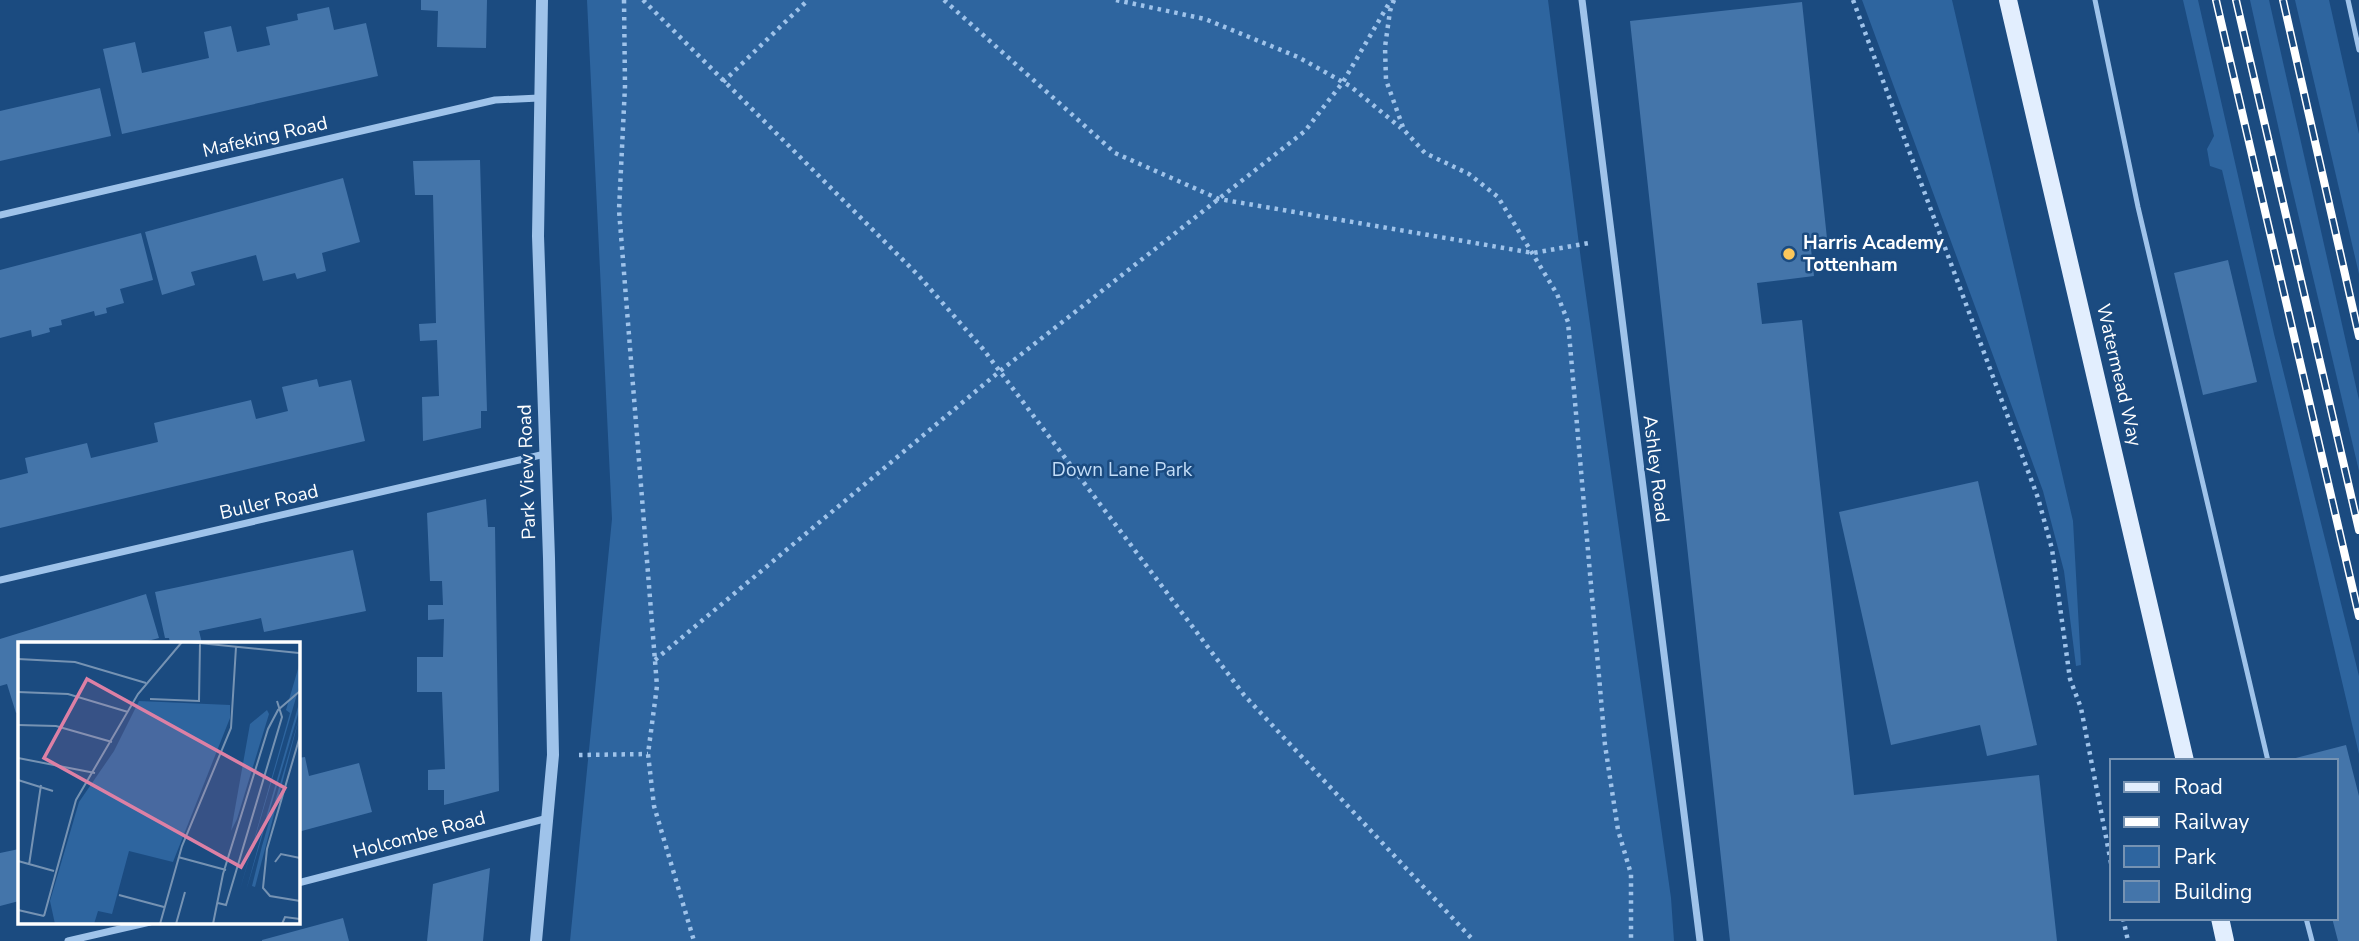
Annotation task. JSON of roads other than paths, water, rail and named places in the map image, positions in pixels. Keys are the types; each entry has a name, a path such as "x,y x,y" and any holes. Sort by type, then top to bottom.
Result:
{"main road":[{"name":"Watermead Way","path":"2008,0 2185,759"},
{"path":"2220,920 2225,941"}],"street":[{"name":"Park View Road","path":"536,941 553,755 538,236 542,0"},
{"name":"Ashley Road","path":"1581,0 1700,941"},
{"name":"Mafeking Road","path":"0,215 495,100 539,98"},
{"name":"Buller Road","path":"0,580 545,454"},
{"name":"Holcombe Road","path":"299,883 548,818"},
{"path":"68,941 146,923"}],"lane":[{"path":"2095,0 2148,248 2269,759"},
{"path":"2348,0 2359,50"},
{"path":"2307,920 2312,941"}],"railway":[{"path":"2216,0 2359,616"},
{"path":"2236,0 2359,530"},
{"path":"2283,0 2359,336"}],"place":[{"name":"Harris Academy Tottenham","path":"1789,254"}],"park label":[{"name":"Down Lane Park","path":"1122,470"}]}
